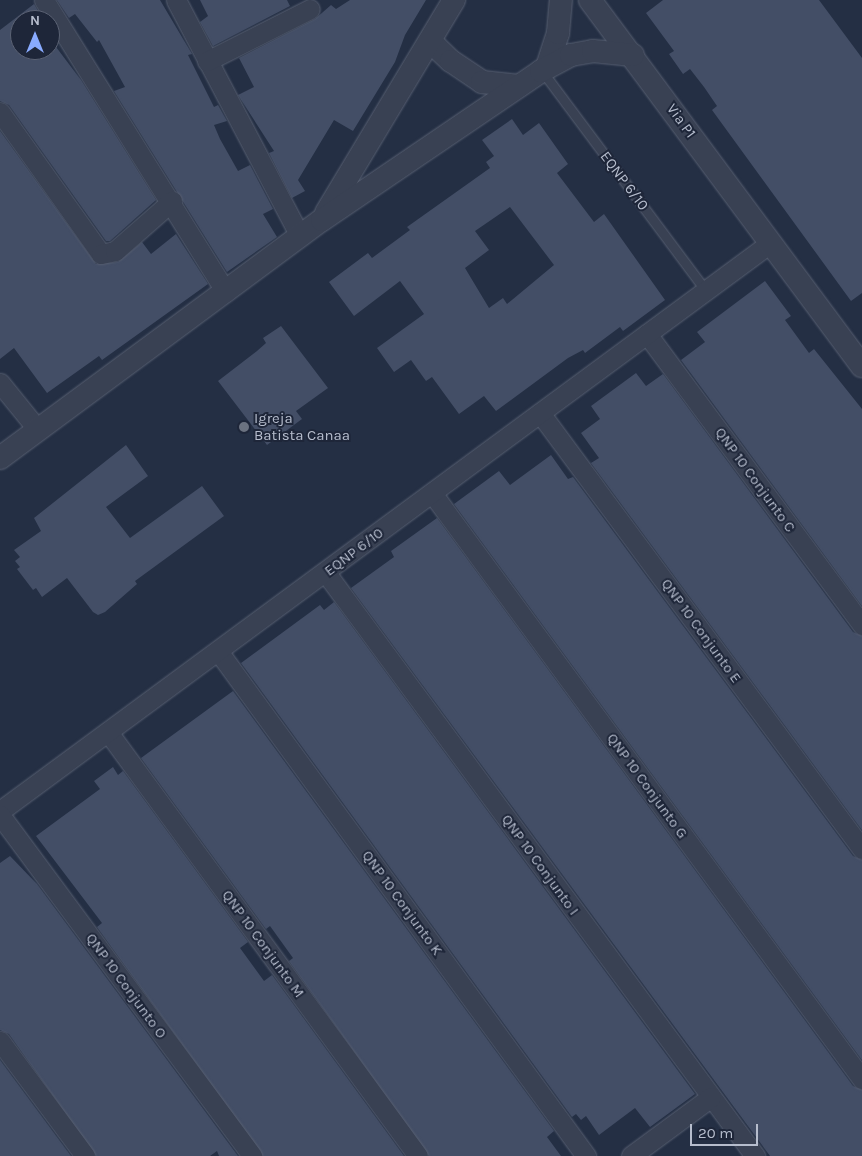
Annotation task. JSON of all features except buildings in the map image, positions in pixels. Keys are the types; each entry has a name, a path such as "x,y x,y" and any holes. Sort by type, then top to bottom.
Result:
{"street":[{"path":"44,0 172,201 226,292"},
{"path":"176,0 206,61 300,236"},
{"path":"322,220 454,0"},
{"path":"544,69 558,34 561,0"},
{"name":"Via P1","path":"590,0 633,55 862,366"},
{"path":"206,61 310,9"},
{"path":"430,40 451,61 482,82 519,86"},
{"path":"0,458 322,220 544,69 571,55 593,51 633,55"},
{"path":"0,112 101,254 115,252 172,201"},
{"name":"EQNP 6/10","path":"0,811 326,573 770,243"},
{"name":"QNP 10 Conjunto C","path":"647,334 862,625"},
{"path":"0,383 38,430"},
{"name":"QNP 10 Conjunto E","path":"540,413 862,849"},
{"name":"QNP 10 Conjunto G","path":"432,493 862,1079"},
{"name":"QNP 10 Conjunto I","path":"326,573 755,1156"},
{"name":"QNP 10 Conjunto K","path":"218,651 586,1156"},
{"name":"QNP 10 Conjunto M","path":"108,732 418,1156"},
{"name":"QNP 10 Conjunto O","path":"0,815 252,1156"},
{"path":"0,1041 85,1156"},
{"path":"631,1156 711,1097"}],"lane":[{"name":"EQNP 6/10","path":"544,69 706,290"}],"place":[{"name":"Igreja Batista Canaa","path":"244,427"}]}
